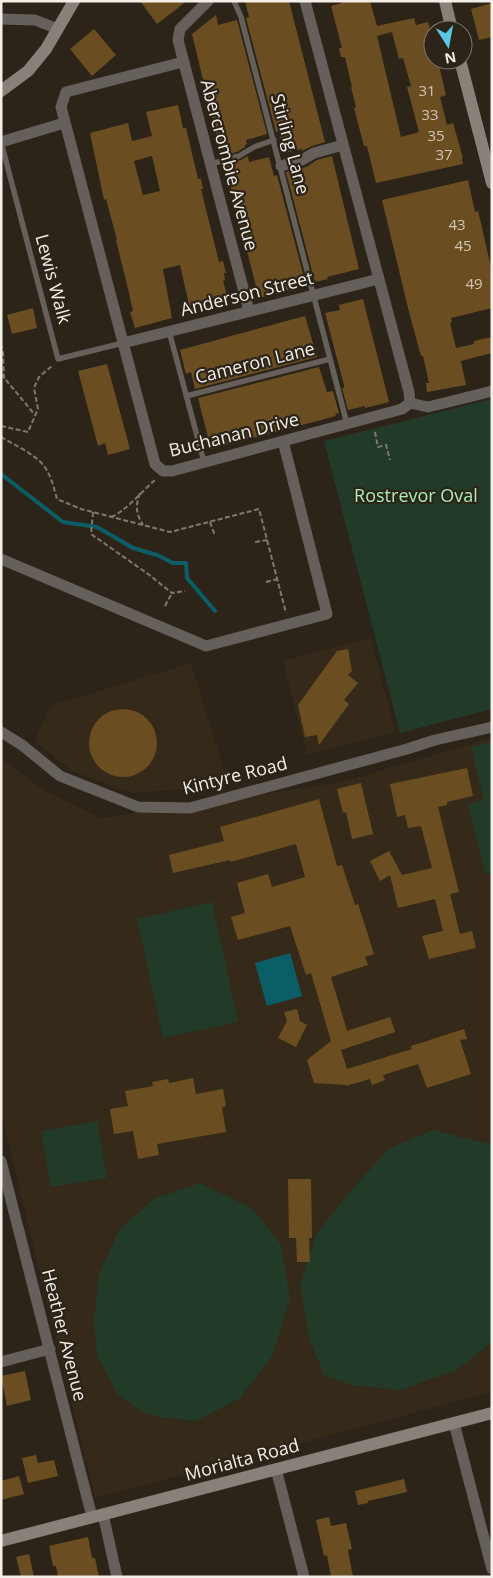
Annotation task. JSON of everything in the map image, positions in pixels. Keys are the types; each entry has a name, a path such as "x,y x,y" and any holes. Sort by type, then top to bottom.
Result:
{"main road":[{"path":"1,91 28,71 46,49 74,1"},
{"path":"445,1 450,20"},
{"path":"463,70 492,183"},
{"name":"Morialta Road","path":"1,1540 492,1413"}],"street":[{"name":"Abercrombie Avenue","path":"208,1 180,29 178,40 249,311"},
{"path":"305,1 409,392 410,404 428,407 492,391"},
{"path":"1,19 34,20 58,29"},
{"name":"Buchanan Drive","path":"183,62 66,92 61,107 155,464 162,470 172,471 402,409 410,404"},
{"path":"1,142 64,123"},
{"path":"281,166 302,160 314,153 343,145"},
{"name":"Anderson Street","path":"123,342 379,279"},
{"path":"1,559 206,646 327,614 283,441"},
{"name":"Kintyre Road","path":"1,732 22,745 60,776 138,807 190,808 407,750 435,740 492,727"},
{"name":"Heather Avenue","path":"1,1161 50,1349 97,1516 117,1577"},
{"path":"1,1362 50,1349"},
{"path":"454,1423 492,1569"},
{"path":"276,1469 304,1577"}],"lane":[{"name":"Stirling Lane","path":"234,1 241,17 281,166 347,424"},
{"path":"211,164 239,156 254,147 274,140"},
{"name":"Lewis Walk","path":"1,142 58,359"},
{"path":"169,331 204,462"},
{"path":"58,359 123,342"},
{"name":"Cameron Lane","path":"186,396 330,360"}],"path":[{"path":"1,344 4,379"},
{"path":"1,426 28,432 38,409 34,388 38,377 58,359"},
{"path":"1,374 35,415"},
{"path":"375,432 378,447 386,445 390,460"},
{"path":"1,437 44,465 57,499 81,509 170,532 260,509 288,618"},
{"path":"111,517 119,514 141,491 155,480 162,470"},
{"path":"141,491 136,513 143,525"},
{"path":"93,512 91,534 172,593"},
{"path":"210,522 215,536"},
{"path":"255,542 268,540"},
{"path":"266,582 278,579"},
{"path":"165,606 172,593 185,590"}],"shaded area":[{"path":"371,638 395,732 307,755 283,661"},
{"path":"191,663 226,777 185,789 132,793 72,771 35,741 50,706"},
{"path":"492,738 492,1392 95,1498 1,1113 1,758 43,790 101,818 342,782"}],"green space":[{"name":"Rostrevor Oval","path":"492,399 492,709 400,733 324,441"},
{"path":"492,742 492,873 485,874 468,805 484,800 471,747"},
{"path":"212,902 238,1022 163,1038 137,919"},
{"path":"97,1121 107,1178 51,1187 41,1131"},
{"path":"433,1130 492,1145 492,1342 458,1369 401,1390 351,1385 324,1375 310,1341 300,1285 317,1233 388,1149"},
{"path":"200,1183 253,1209 281,1245 290,1299 272,1356 239,1399 196,1421 160,1417 142,1412 118,1395 97,1355 94,1319 100,1270 121,1227 156,1198"}],"water":[{"path":"290,953 302,996 267,1006 255,963"}],"building":[{"path":"140,1 187,1 157,24"},
{"path":"245,1 289,1 325,142 302,151 302,149 284,153 279,131 276,132 246,18 249,17"},
{"path":"342,1 370,1 377,26 414,18 416,25 423,23 423,70 440,70 446,95 440,97 447,125 453,123 463,164 376,183 367,146 364,146 354,108 356,107 345,57 341,57 339,48 342,48 331,6 342,3","holes":["392,32 399,59 403,58 411,86 407,87 419,132 401,137 377,36"]},
{"path":"492,3 492,37 479,40 471,9"},
{"path":"216,15 218,25 237,20 267,134 246,140 247,144 245,147 237,152 223,156 192,34"},
{"path":"94,29 116,55 92,76 70,49"},
{"path":"178,105 183,128 186,128 198,179 201,179 203,189 201,189 219,262 223,261 226,273 224,273 225,280 223,281 228,299 190,309 180,265 163,269 172,318 135,328 130,312 133,311 117,240 106,199 104,200 90,133 128,123 132,141 152,136 146,112","holes":["152,156 160,191 143,195 134,161"]},
{"path":"248,156 249,162 269,157 274,176 277,175 306,285 259,298 225,165"},
{"path":"332,156 359,269 315,282 286,172 306,167 317,160"},
{"path":"468,180 475,212 478,211 492,272 492,308 451,318 452,322 450,323 456,348 492,337 492,353 461,361 466,385 427,392 426,383 429,383 423,356 421,356 409,312 382,200"},
{"path":"363,299 389,402 348,410 342,388 344,388 344,385 325,313 340,310 339,305"},
{"path":"33,308 37,328 12,334 7,315"},
{"path":"305,316 317,357 195,389 191,372 186,374 180,350"},
{"path":"107,364 130,449 108,455 105,443 98,446 78,371"},
{"path":"319,367 327,392 333,391 339,413 335,414 336,416 211,449 198,398"},
{"path":"348,649 352,671 348,675 358,683 344,700 349,704 319,745 317,735 305,737 298,705 337,651"},
{"path":"123,709 136,712 147,719 154,730 157,743 154,756 147,767 136,774 123,777 110,774 99,767 92,756 89,743 92,730 99,719 110,712"},
{"path":"467,768 473,796 447,802 447,805 438,807 459,892 450,894 460,934 472,931 476,948 429,959 422,936 443,931 435,899 398,908 390,875 380,881 370,861 389,851 402,875 432,868 421,826 408,828 405,815 397,817 390,784"},
{"path":"361,783 373,834 352,839 346,812 343,813 337,789"},
{"path":"319,799 337,866 342,865 355,905 358,904 374,954 365,957 368,965 331,977 347,1031 390,1017 395,1032 341,1050 347,1069 412,1049 411,1046 464,1029 467,1039 460,1040 471,1074 427,1088 418,1064 383,1075 385,1080 372,1085 370,1079 346,1086 314,1083 307,1060 331,1041 311,973 306,975 290,926 238,940 231,917 245,913 237,883 268,874 272,887 305,877 296,844 230,862 230,860 173,873 169,855 224,841 220,827"},
{"path":"297,1009 300,1021 307,1025 296,1047 278,1038 287,1021 284,1012"},
{"path":"193,1078 196,1094 223,1089 226,1106 222,1107 226,1132 157,1144 159,1155 138,1159 133,1131 114,1134 110,1109 128,1106 125,1091 153,1086 152,1082 168,1079 169,1083"},
{"path":"288,1179 311,1179 312,1238 309,1238 310,1262 297,1262 296,1238 289,1238"},
{"path":"25,1371 31,1400 7,1406 1,1376"},
{"path":"36,1455 38,1463 54,1460 58,1476 28,1483 22,1458"},
{"path":"19,1476 24,1494 1,1500 1,1481"},
{"path":"404,1479 407,1492 358,1505 355,1491"},
{"path":"329,1517 331,1526 346,1523 352,1549 348,1550 353,1577 331,1577 327,1555 324,1556 316,1520"},
{"path":"88,1537 92,1558 95,1558 99,1577 58,1577 56,1566 53,1566 49,1546"},
{"path":"29,1554 34,1577 21,1577 16,1557"}],"waterway":[{"path":"1,474 63,522 97,527 133,548 157,555 173,563 186,563 187,578 215,611"}]}
